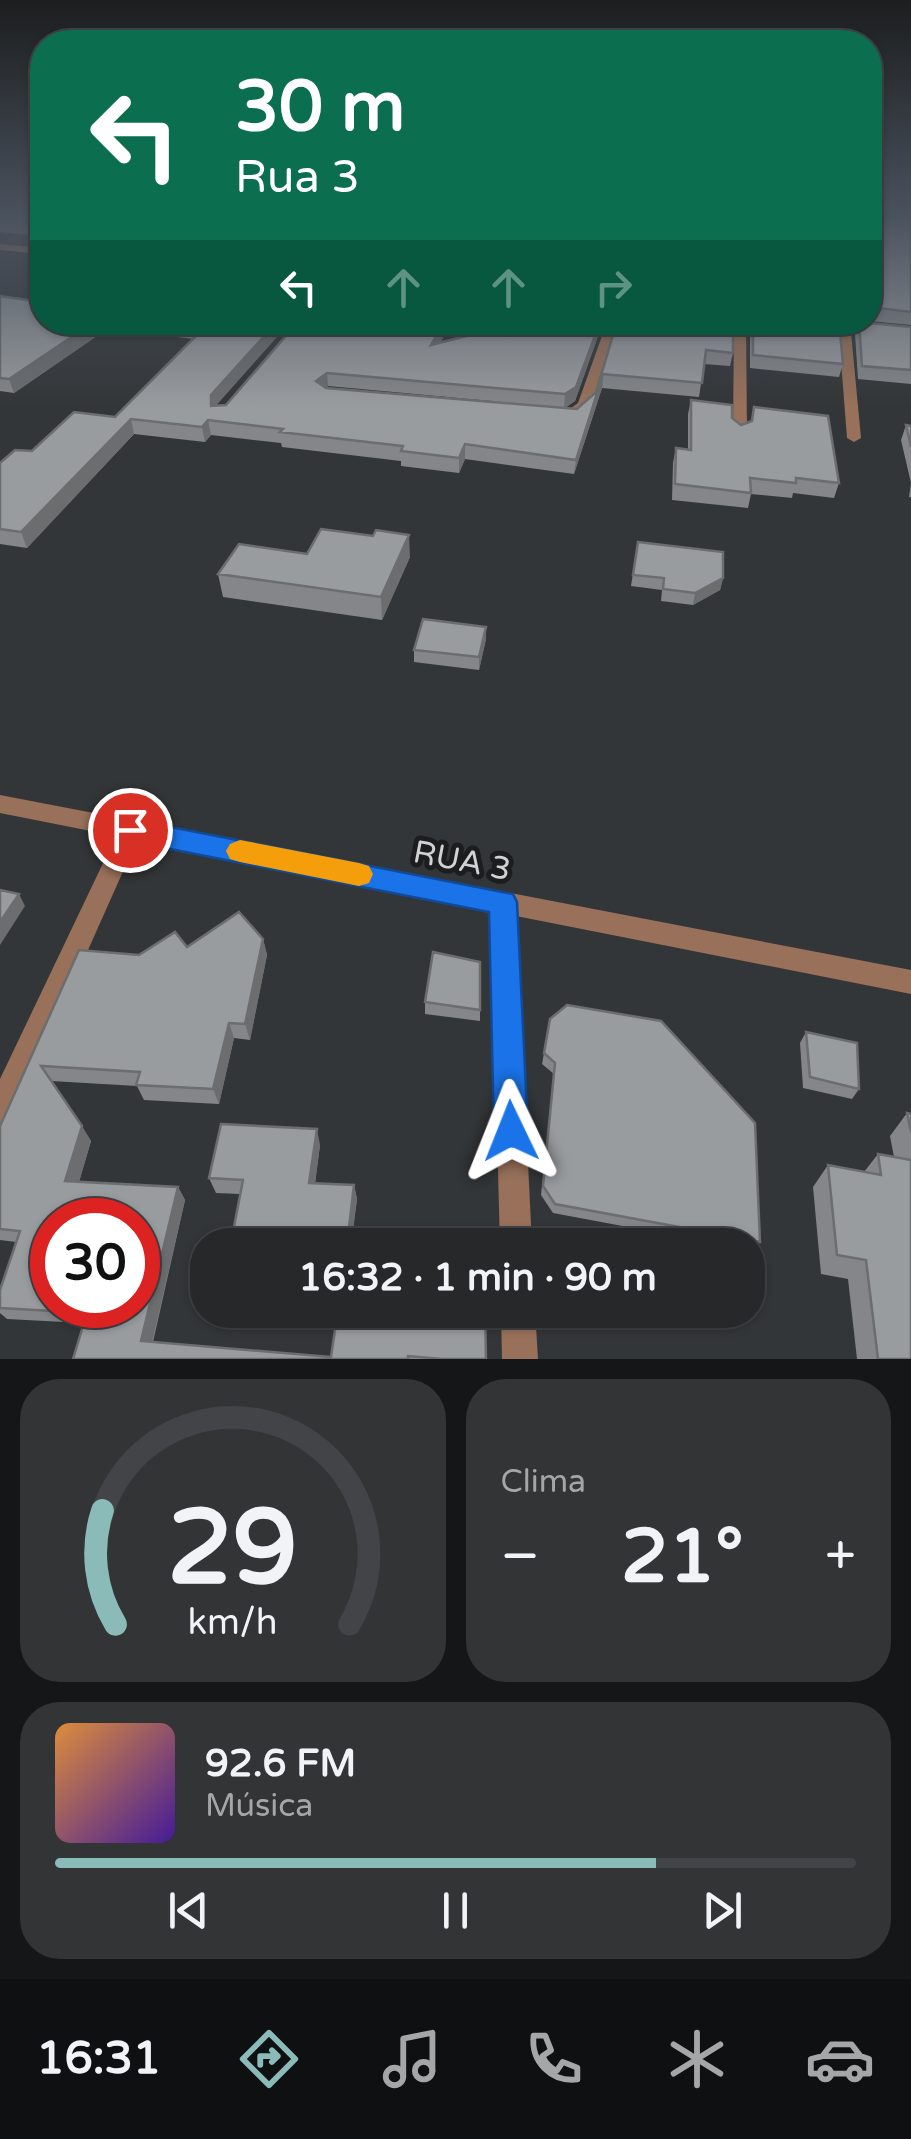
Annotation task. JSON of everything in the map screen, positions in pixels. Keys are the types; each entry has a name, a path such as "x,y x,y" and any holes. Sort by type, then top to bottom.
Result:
{"street":[{"path":"552,417 568,416 581,409 609,335"},
{"path":"740,335 740,432"},
{"path":"846,335 854,438"},
{"name":"RUA 3","path":"0,804 911,982"},
{"path":"0,1112 130,830"},
{"path":"502,902 515,1228"},
{"path":"519,1328 520,1359"}],"building":[{"path":"882,280 911,280 911,312 882,308"},
{"path":"0,296 30,300 30,335 75,335 9,379 0,378"},
{"path":"882,324 911,327 911,370 862,366 860,335 882,335"},
{"path":"197,335 265,335 211,395 211,406 226,405 287,335 437,335 431,345 470,335 595,335 576,387 565,394 327,373 316,381 326,388 577,409 596,392 613,335 733,335 733,353 706,350 702,383 603,374 576,460 465,444 459,458 401,451 403,446 208,420 202,427 131,419 21,532 0,529 0,463 15,450 32,451 74,412 115,417"},
{"path":"753,335 840,335 843,364 753,355"},
{"path":"691,400 732,405 732,418 741,425 752,421 754,407 828,416 839,483 750,478 751,493 675,484 676,448 691,450"},
{"path":"321,529 373,536 376,530 409,535 381,597 218,574 239,544 307,554"},
{"path":"638,542 723,552 723,578 695,593 663,589 664,578 633,575"},
{"path":"423,619 486,627 479,657 414,650"},
{"path":"0,890 19,894 0,922"},
{"path":"239,912 263,939 245,1024 229,1023 213,1089 136,1085 140,1072 41,1066 82,1126 65,1181 178,1187 160,1262 160,1198 30,1198 30,1310 0,1308 0,1290 20,1231 0,1229 0,1126 79,950 139,955 175,932 187,947"},
{"path":"433,952 480,962 480,1010 425,1002"},
{"path":"567,1005 661,1021 755,1123 759,1228 684,1228 555,1204 543,1186 555,1063 544,1053 550,1019"},
{"path":"806,1032 857,1043 859,1089 810,1077"},
{"path":"221,1124 317,1129 309,1183 354,1185 349,1228 234,1228 243,1180 209,1178"},
{"path":"878,1154 911,1160 911,1359 878,1359 866,1260 837,1255 828,1165 881,1175"},
{"path":"82,1328 144,1328 141,1341 331,1357 335,1328 485,1328 486,1359 73,1359"}],"slow traffic":[{"path":"240,851 359,874"}],"route":[{"path":"130,830 502,902 511,1131"}]}
